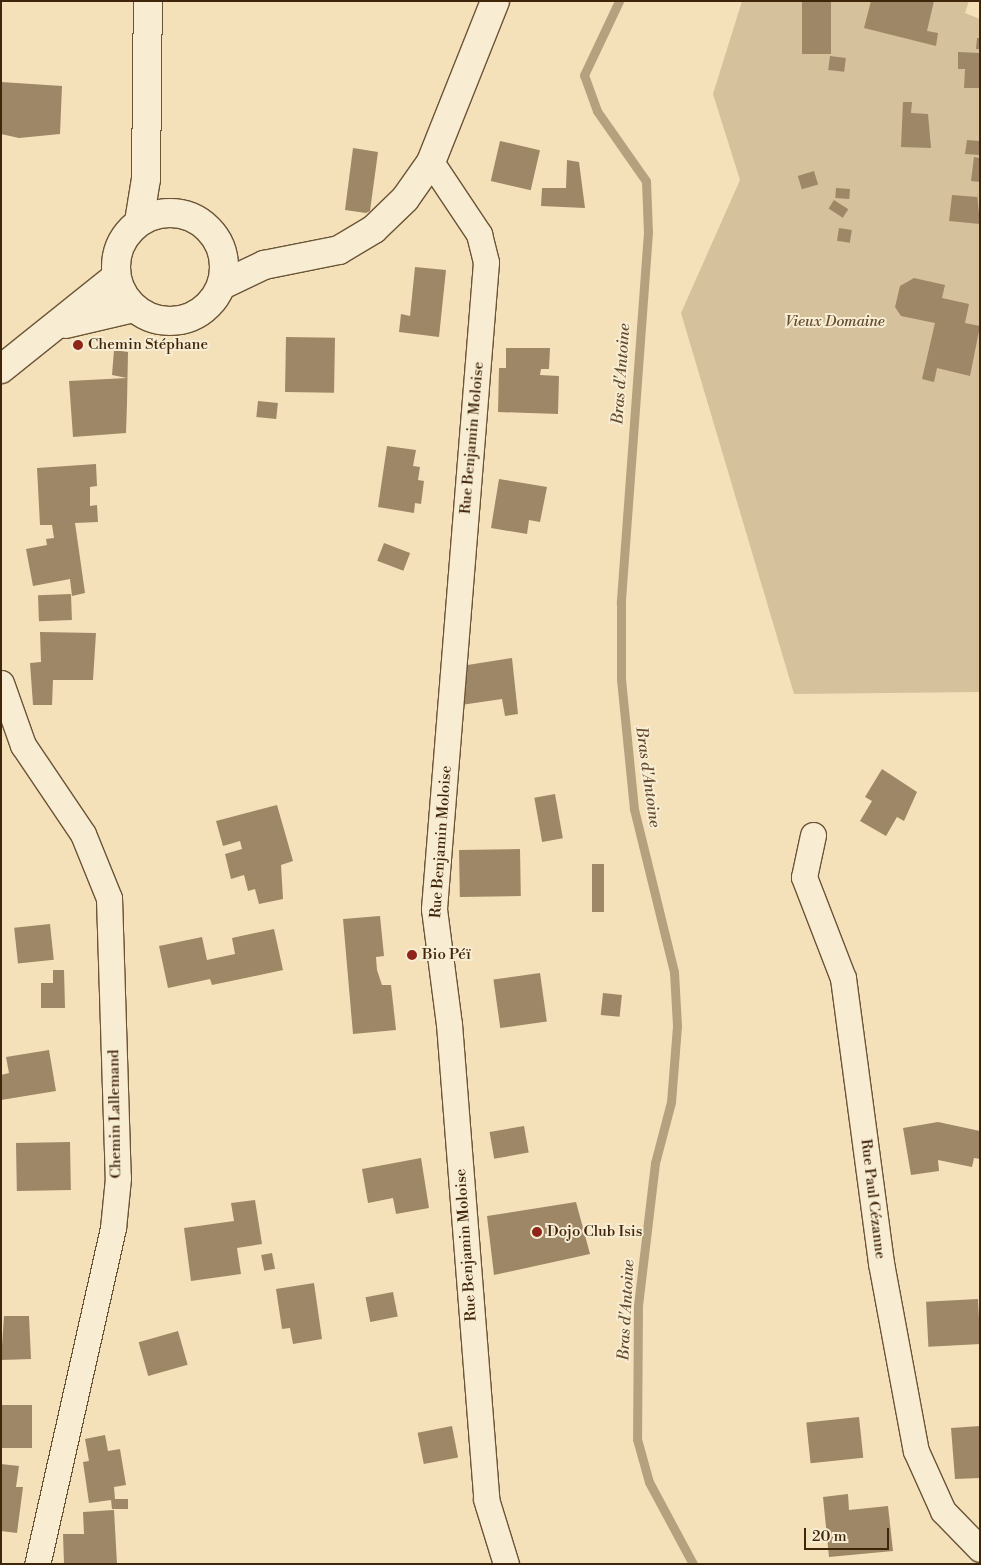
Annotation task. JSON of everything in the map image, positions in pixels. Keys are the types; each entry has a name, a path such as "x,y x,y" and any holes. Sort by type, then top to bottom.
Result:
{"main road":[{"path":"148,1 146,179 139,222 119,246 116,277 133,308 157,320 183,320 200,313 222,285 264,265 339,250 358,240 405,199 431,162 495,1"},
{"path":"146,179 174,212 205,226 223,255 222,285"},
{"path":"139,222 174,212"},
{"path":"223,255 264,265"},
{"path":"1,368 116,277"},
{"path":"53,328 133,308"}],"street":[{"name":"Rue Benjamin Moloise","path":"431,162 480,234 486,262 434,909 447,1000 486,1499 506,1564"},
{"name":"Chemin Lallemand","path":"1,683 23,745 83,834 109,898 118,1178 114,1228 37,1564"},
{"name":"Rue Paul Cézanne","path":"813,834 804,877 843,978 881,1263 916,1451 943,1512 980,1549"}],"green space":[{"name":"Vieux Domaine","path":"742,1 969,1 965,13 980,19 980,692 794,694 681,313 740,180 713,94"}],"building":[{"path":"802,1 831,1 831,54 802,54"},
{"path":"871,1 934,1 927,31 938,33 936,46 864,28"},
{"path":"977,38 980,38 980,49 976,49"},
{"path":"958,52 980,53 980,88 964,88 965,69 958,69"},
{"path":"830,56 846,58 844,72 828,70"},
{"path":"1,82 62,86 60,134 19,138 1,134"},
{"path":"903,102 912,102 911,113 928,114 931,148 901,147"},
{"path":"967,140 980,141 980,155 965,154"},
{"path":"500,141 540,150 531,190 491,181"},
{"path":"353,148 378,152 370,211 366,213 345,210"},
{"path":"974,157 980,158 980,182 971,181"},
{"path":"567,160 579,162 585,208 541,206 542,188 566,188"},
{"path":"814,171 818,184 802,189 798,176"},
{"path":"836,188 850,189 849,199 835,198"},
{"path":"977,193 980,224 949,221 952,195 977,197"},
{"path":"834,200 848,209 843,218 829,208"},
{"path":"839,228 852,230 850,243 837,241"},
{"path":"415,267 446,270 439,337 399,332 401,314 410,316"},
{"path":"914,278 945,285 942,298 969,304 965,323 980,326 970,376 937,368 934,382 922,379 935,323 901,316 895,307 900,286"},
{"path":"286,337 335,338 334,393 285,392"},
{"path":"506,348 550,348 549,369 541,369 540,375 559,376 558,414 498,412 499,368 506,368"},
{"path":"114,350 128,352 126,433 73,437 69,381 127,378 112,375"},
{"path":"258,401 278,403 276,419 256,417"},
{"path":"387,446 416,450 413,466 420,467 418,480 424,481 421,504 415,503 414,513 378,507"},
{"path":"96,464 97,486 90,487 90,506 97,505 98,522 75,523 85,593 72,596 70,579 33,586 26,549 47,545 46,539 54,538 52,525 40,525 37,468"},
{"path":"499,479 547,487 540,522 529,520 527,534 491,528"},
{"path":"384,543 410,553 403,571 377,561"},
{"path":"71,594 72,620 39,621 38,595"},
{"path":"40,632 96,633 93,680 53,680 52,705 33,705 30,663 41,662"},
{"path":"512,658 518,714 505,716 502,699 461,705 455,667"},
{"path":"882,769 917,792 904,821 897,817 886,836 860,821 872,801 865,797"},
{"path":"555,794 563,838 542,842 534,798"},
{"path":"277,805 293,861 281,865 283,899 259,904 255,889 248,891 244,875 231,879 225,854 242,849 240,841 223,846 216,821"},
{"path":"520,849 521,896 460,897 459,850"},
{"path":"592,864 604,864 604,912 592,912"},
{"path":"380,916 384,956 376,957 377,970 382,985 391,985 396,1030 353,1034 343,919"},
{"path":"50,924 54,960 18,964 14,928"},
{"path":"274,929 283,970 212,985 210,979 168,988 159,946 202,937 207,960 235,954 232,938"},
{"path":"53,970 64,970 65,1008 41,1008 41,983 53,983"},
{"path":"540,973 547,1022 500,1028 493,980"},
{"path":"603,993 622,995 620,1017 601,1015"},
{"path":"49,1050 56,1091 1,1100 1,1075 9,1073 6,1057"},
{"path":"938,1122 980,1131 980,1159 974,1158 972,1167 938,1160 939,1171 911,1175 903,1128"},
{"path":"524,1126 529,1153 494,1159 490,1132"},
{"path":"70,1142 71,1190 17,1191 16,1143"},
{"path":"421,1158 429,1208 396,1214 393,1198 368,1203 362,1169"},
{"path":"255,1200 262,1244 237,1248 241,1274 191,1281 184,1228 234,1221 231,1203"},
{"name":"Dojo Club Isis","path":"576,1202 590,1254 494,1275 487,1216"},
{"path":"272,1253 275,1269 264,1271 261,1255"},
{"path":"314,1283 322,1339 293,1344 290,1328 282,1329 276,1289"},
{"path":"393,1292 398,1317 370,1322 366,1297"},
{"path":"978,1299 980,1344 928,1347 926,1302"},
{"path":"4,1316 29,1316 31,1359 1,1360"},
{"path":"178,1331 188,1365 148,1376 139,1342"},
{"path":"1,1405 32,1405 32,1448 1,1448"},
{"path":"859,1417 863,1458 811,1463 806,1423"},
{"path":"452,1426 458,1457 424,1464 418,1433"},
{"path":"980,1426 980,1478 955,1479 951,1428"},
{"path":"105,1435 108,1451 120,1449 126,1485 114,1487 115,1499 128,1499 128,1509 112,1509 111,1500 89,1503 83,1462 89,1461 85,1439"},
{"path":"1,1464 19,1466 16,1487 23,1487 17,1533 1,1531"},
{"path":"848,1494 849,1510 888,1506 893,1551 829,1557 823,1497"},
{"path":"114,1510 117,1564 64,1564 63,1534 84,1534 83,1512"}],"waterway":[{"name":"Bras d'Antoine","path":"619,1 584,75 597,111 646,181 648,232 621,603 621,679 634,809 674,972 677,1026 671,1102 655,1163 638,1306 637,1439 649,1482 693,1564"}],"place":[{"name":"Chemin Stéphane","path":"78,345"},
{"name":"Bio Péï","path":"412,955"},
{"name":"Dojo Club Isis","path":"537,1232"}]}
